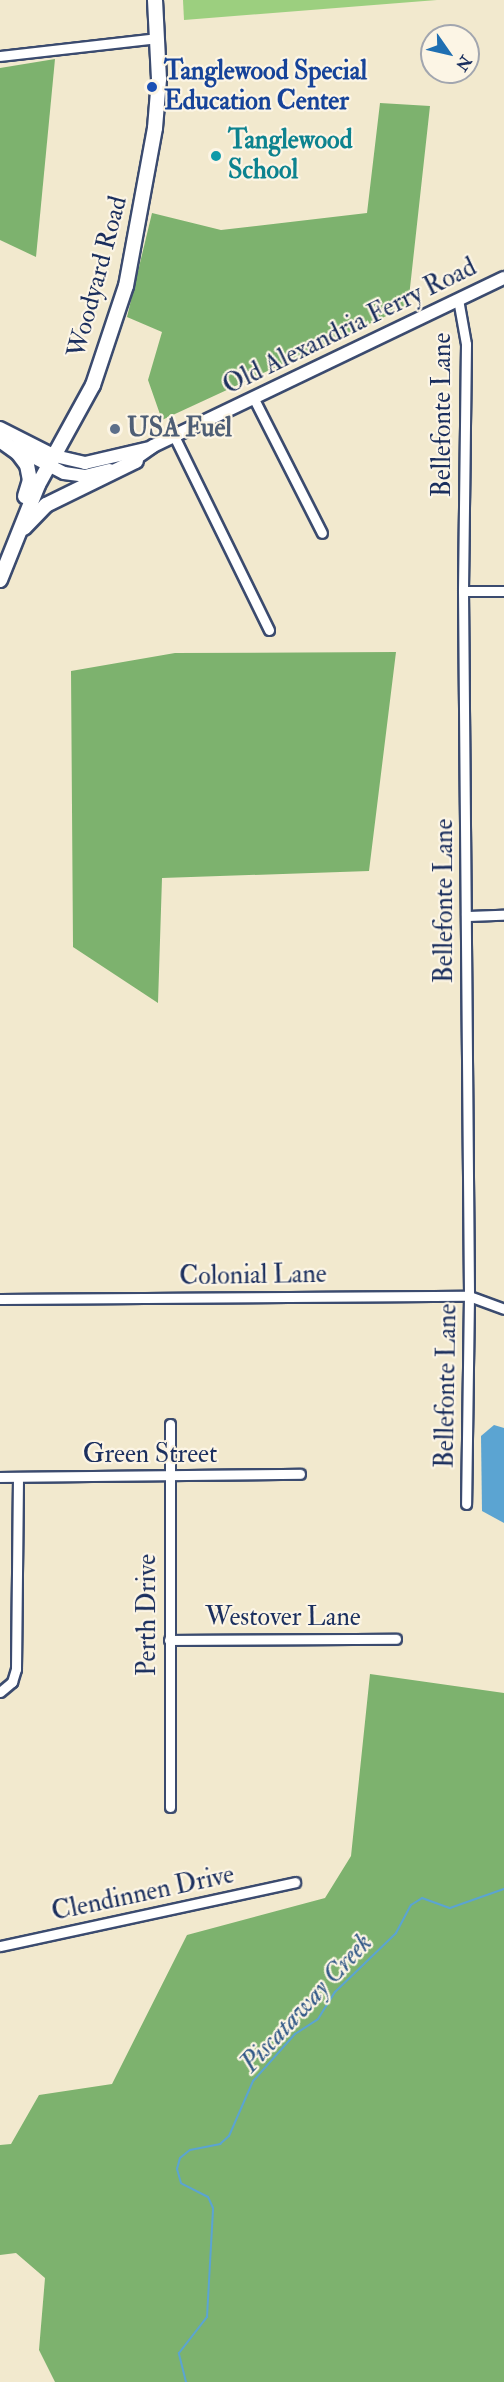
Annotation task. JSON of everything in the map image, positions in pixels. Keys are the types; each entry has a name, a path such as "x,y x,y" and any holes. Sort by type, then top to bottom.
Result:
{"main road":[{"name":"Woodyard Road","path":"0,580 12,544 52,461 93,385 126,286 155,128 158,38 155,0"},
{"name":"Old Alexandria Ferry Road","path":"52,461 85,476 136,461 150,448 174,436 504,278"},
{"path":"0,428 52,461"},
{"path":"0,440 52,461"},
{"path":"0,440 18,453 29,472 12,544"},
{"name":"Old Alexandria Ferry Road","path":"52,461 93,462 136,448 150,448"},
{"path":"12,544 46,505 136,461"}],"street":[{"path":"0,56 158,38"},
{"name":"Bellefonte Lane","path":"458,299 466,344 463,591 469,1296 466,1504"},
{"path":"254,399 321,533"},
{"path":"174,436 268,630"},
{"path":"463,591 504,591"},
{"path":"466,916 504,915"},
{"name":"Colonial Lane","path":"0,1299 469,1296 504,1309"},
{"name":"Perth Drive","path":"170,1424 170,1807"},
{"name":"Green Street","path":"0,1476 300,1474"},
{"path":"0,1692 12,1682 16,1669 18,1477"},
{"name":"Westover Lane","path":"169,1640 396,1639"},
{"name":"Clendinnen Drive","path":"0,1946 295,1882"}],"green space":[{"path":"183,0 437,0 184,20"},
{"path":"55,59 36,257 0,240 0,68"},
{"path":"380,103 430,106 408,306 162,420 148,380 162,332 127,317 152,213 221,230 367,213"},
{"path":"396,652 369,871 162,878 158,1003 73,947 71,671 175,653"},
{"path":"370,1674 504,1693 504,2382 55,2382 39,2350 45,2278 16,2253 0,2255 0,2145 11,2144 39,2095 112,2084 187,1935 325,1898 351,1856"}],"water":[{"path":"494,1425 504,1428 504,1523 482,1511 481,1436"}],"waterway":[{"name":"Piscataway Creek","path":"186,2382 179,2353 207,2317 213,2208 208,2197 181,2183 177,2169 180,2158 190,2150 220,2144 229,2136 253,2081 295,2034 318,2019 335,1992 396,1933 411,1905 422,1898 450,1908 504,1889"}],"place":[{"name":"Tanglewood Special Education Center","path":"152,87"},
{"name":"Tanglewood School","path":"216,156"},
{"name":"USA Fuel","path":"115,429"}]}
